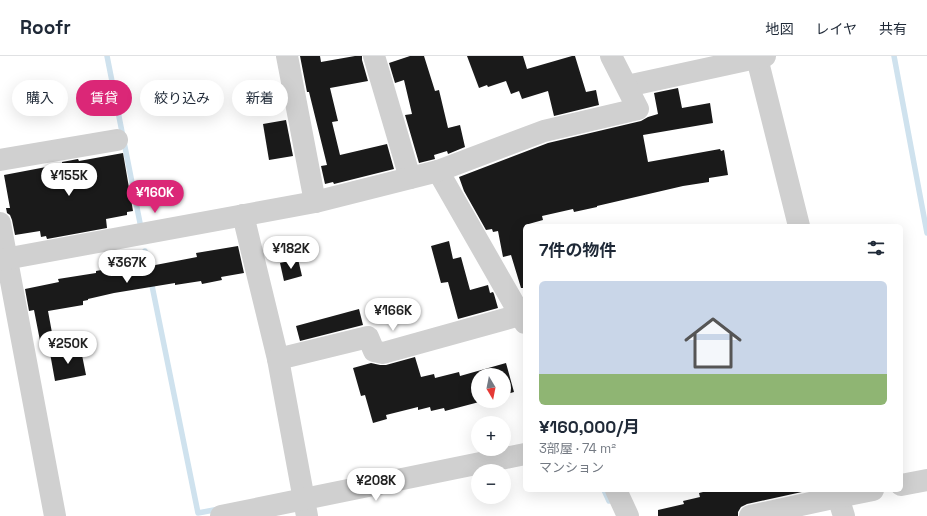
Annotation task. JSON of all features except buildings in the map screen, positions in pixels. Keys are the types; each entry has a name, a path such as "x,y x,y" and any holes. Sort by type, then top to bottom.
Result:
{"street":[{"path":"287,56 315,202"},
{"path":"374,56 410,178"},
{"path":"4,260 315,202 438,171 544,131 638,109 611,56"},
{"path":"627,86 761,57 799,224"},
{"path":"0,160 117,140"},
{"path":"278,359 368,337 374,351 382,353 523,319 438,171"},
{"path":"243,215 278,359 305,508"},
{"path":"0,223 4,260 55,516"},
{"path":"221,516 305,508 523,454"},
{"path":"903,485 927,480"},
{"path":"617,492 628,516"},
{"path":"750,516 841,506 864,492"}],"waterway":[{"path":"107,56 141,228"},
{"path":"894,56 927,233"},
{"path":"145,251 198,513 219,509"},
{"path":"605,492 609,501"}]}
